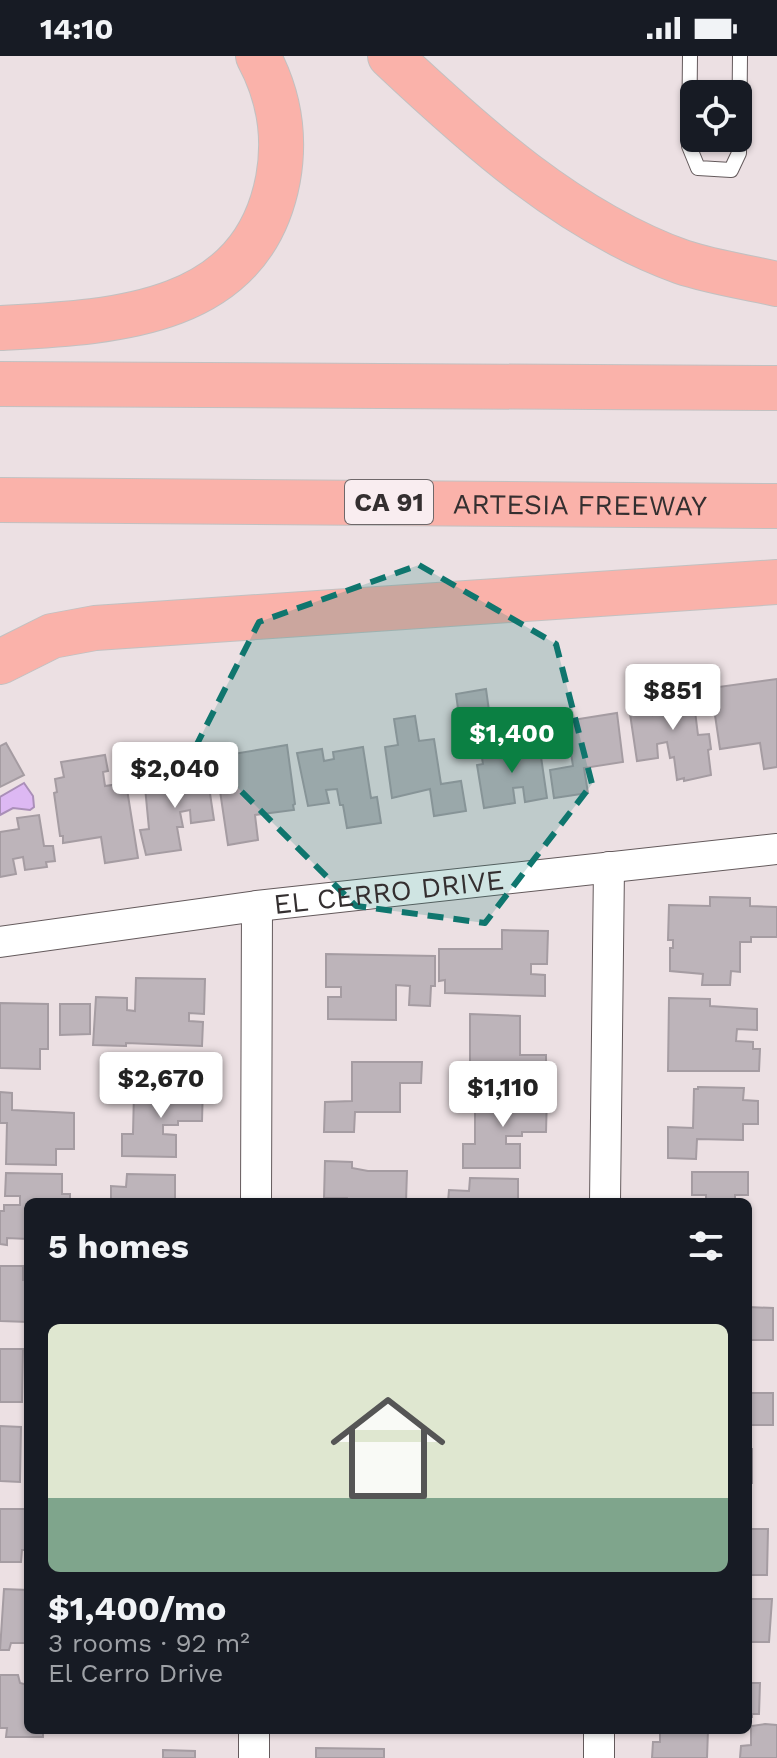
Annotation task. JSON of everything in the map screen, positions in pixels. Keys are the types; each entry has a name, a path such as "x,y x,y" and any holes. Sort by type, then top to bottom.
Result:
{"highway":[{"path":"0,328 87,324 164,308 200,292 231,270 254,240 273,202 282,155 280,108 258,56"},
{"path":"390,56 521,173 597,223 682,262 777,284"},
{"path":"0,384 777,388"},
{"name":"ARTESIA FREEWAY","path":"0,500 777,506"},
{"path":"0,519 90,500"},
{"path":"0,662 52,636 95,628 777,582"}],"street":[{"name":"EL CERRO DRIVE","path":"0,942 257,906 777,849"},
{"path":"605,1198 609,867"},
{"path":"256,1198 257,906"},
{"path":"254,1734 254,1758"},
{"path":"599,1734 599,1758"}],"lane":[{"path":"690,56 689,146 698,168 731,170 739,153 740,56"}],"highlighted area":[{"path":"419,565 556,644 592,784 485,923 356,906 196,746 259,622"}],"shaded area":[{"path":"24,783 33,796 34,807 30,810 13,808 0,815 0,797"}],"building":[{"path":"691,679 698,735 709,734 711,775 684,781 684,778 677,780 674,757 670,758 667,742 657,744 658,758 637,761 629,707 651,703 653,715 664,713 660,684"},
{"path":"777,679 777,767 764,769 760,743 720,749 711,688"},
{"path":"486,689 490,718 483,719 487,743 471,746 467,722 460,723 456,694"},
{"path":"617,713 623,762 584,768 588,793 554,798 550,770 573,766 566,721"},
{"path":"415,716 419,741 434,739 441,784 461,781 466,811 434,816 430,789 392,798 385,747 398,745 394,719"},
{"path":"564,725 566,736 554,737 552,726"},
{"path":"6,743 24,775 0,787 0,746"},
{"path":"539,743 547,798 525,802 523,787 513,788 515,803 484,808 477,765 483,764 481,752"},
{"path":"287,745 294,810 255,815 258,840 228,845 215,757"},
{"path":"363,747 371,798 377,797 381,823 347,828 337,789 326,790 329,803 308,806 297,753 322,749 324,761 334,759 333,752"},
{"path":"105,755 108,771 103,772 105,786 126,783 138,858 105,863 101,837 63,843 63,836 60,836 54,793 57,792 55,779 64,777 61,762"},
{"path":"206,767 214,820 191,823 190,810 180,812 183,827 177,827 181,850 146,855 140,830 149,829 145,787 185,781 184,771"},
{"path":"39,815 44,846 53,846 55,861 46,862 47,867 25,870 23,857 13,859 16,874 0,877 0,832 19,829 17,818"},
{"path":"710,897 750,898 750,906 777,907 777,937 751,937 751,942 740,942 740,972 731,971 730,985 702,985 703,974 670,971 673,940 668,940 669,905 710,906"},
{"path":"502,930 548,931 547,964 531,964 531,974 545,975 545,996 445,993 445,980 439,981 439,949 502,949"},
{"path":"326,954 435,956 435,986 431,986 430,1006 409,1005 410,986 396,985 396,1020 328,1019 328,997 341,997 341,987 326,987"},
{"path":"136,978 205,979 204,1014 189,1013 189,1021 203,1022 202,1046 93,1045 96,997 127,998 127,1010 135,1011"},
{"path":"669,998 710,999 710,1006 757,1009 757,1030 737,1029 736,1041 753,1042 753,1049 760,1049 759,1071 668,1071"},
{"path":"0,1003 48,1004 48,1049 40,1049 40,1069 0,1068"},
{"path":"60,1004 90,1004 90,1034 60,1035"},
{"path":"470,1014 520,1016 520,1055 546,1055 546,1087 515,1086 515,1067 470,1067"},
{"path":"352,1062 422,1062 421,1083 400,1083 400,1112 355,1112 354,1132 324,1132 325,1102 352,1101"},
{"path":"175,1084 203,1085 202,1121 178,1121 178,1125 163,1125 163,1134 176,1135 176,1157 122,1156 122,1134 133,1134 134,1092 175,1091"},
{"path":"744,1088 743,1100 758,1101 758,1124 743,1124 743,1140 697,1139 696,1159 668,1158 668,1127 693,1128 694,1089"},
{"path":"0,1092 12,1093 12,1110 74,1113 74,1149 56,1149 56,1165 6,1164 7,1123 0,1123"},
{"path":"478,1095 547,1095 546,1132 506,1136 506,1144 520,1144 520,1168 463,1168 463,1144 475,1144 475,1102 478,1102"},
{"path":"325,1161 352,1162 352,1168 368,1171 407,1171 406,1198 324,1198"},
{"path":"692,1172 748,1172 748,1195 706,1198 706,1195 692,1195"},
{"path":"6,1173 62,1174 62,1194 70,1194 70,1198 24,1198 24,1239 7,1238 7,1245 0,1244 0,1211 4,1211 4,1205 20,1205 20,1196 5,1196"},
{"path":"127,1174 175,1175 175,1198 111,1198 111,1186 126,1187"},
{"path":"470,1178 518,1179 518,1198 448,1198 449,1190 469,1191"},
{"path":"0,1266 23,1266 24,1322 0,1321"},
{"path":"752,1307 773,1308 773,1340 752,1340"},
{"path":"0,1349 23,1349 22,1402 0,1402"},
{"path":"752,1393 773,1393 773,1425 752,1425"},
{"path":"0,1426 21,1427 20,1482 0,1481"},
{"path":"0,1509 24,1509 21,1562 0,1562"},
{"path":"752,1529 768,1529 767,1575 752,1575"},
{"path":"4,1589 24,1590 24,1643 11,1643 9,1650 0,1650"},
{"path":"752,1599 772,1599 769,1642 752,1642"},
{"path":"0,1675 18,1675 20,1683 24,1684 24,1734 43,1734 43,1737 6,1737 7,1728 0,1728"},
{"path":"752,1683 760,1683 759,1714 752,1714"},
{"path":"777,1725 777,1758 740,1758 741,1746 751,1745 752,1726"},
{"path":"660,1734 708,1734 707,1758 652,1758 653,1742 660,1742"},
{"path":"316,1748 384,1749 384,1758 316,1758"},
{"path":"163,1750 195,1751 195,1758 163,1758"}]}
